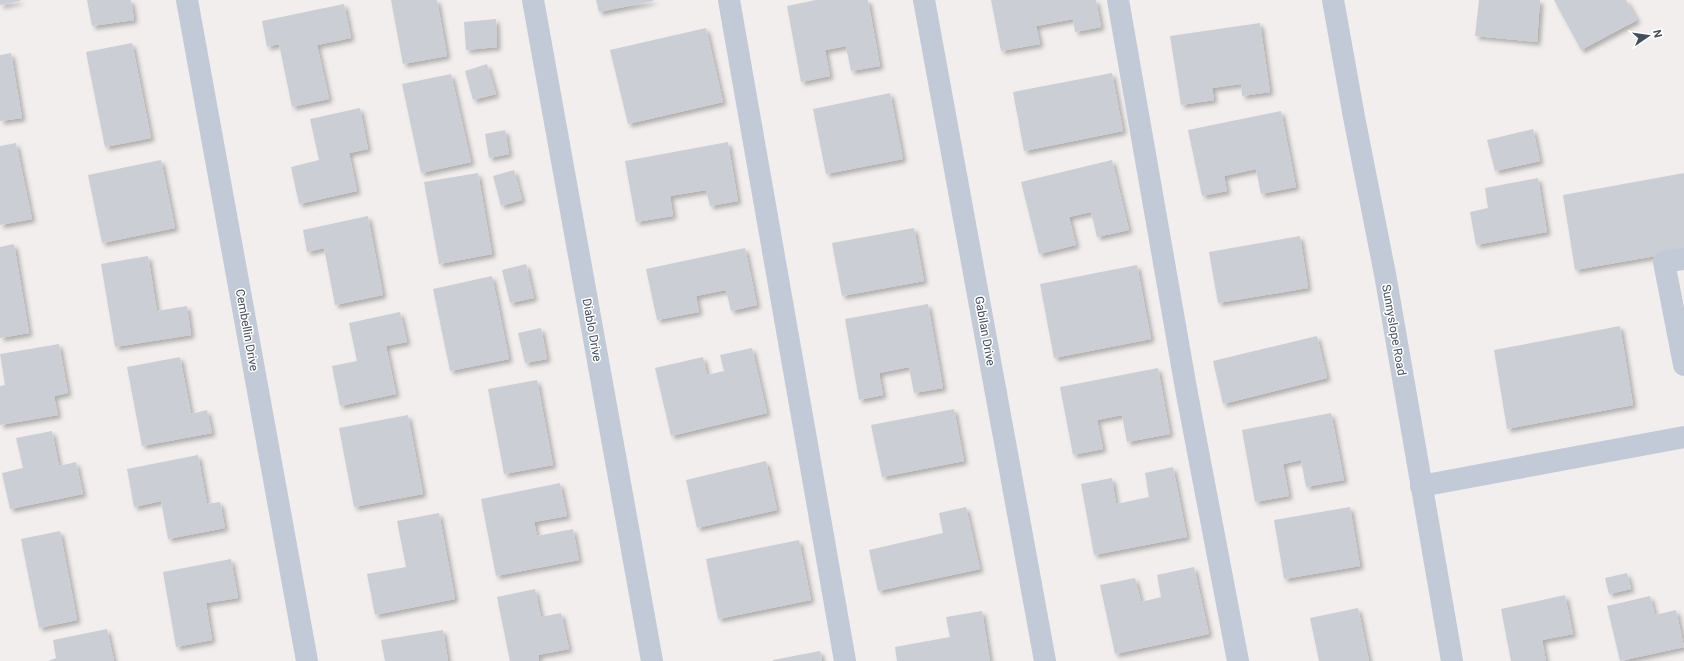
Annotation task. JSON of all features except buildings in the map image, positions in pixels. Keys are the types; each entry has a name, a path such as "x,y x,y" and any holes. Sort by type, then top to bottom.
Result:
{"street":[{"name":"Cembellin Drive","path":"187,0 307,661"},
{"name":"Diablo Drive","path":"533,0 652,661"},
{"path":"729,0 845,661"},
{"name":"Gabilan Drive","path":"924,0 1045,661"},
{"path":"1118,0 1187,394 1238,661"},
{"name":"Sunnyslope Road","path":"1334,0 1354,117 1385,274 1452,661"},
{"path":"1684,259 1664,262 1684,365"},
{"path":"1421,486 1684,437"}]}
